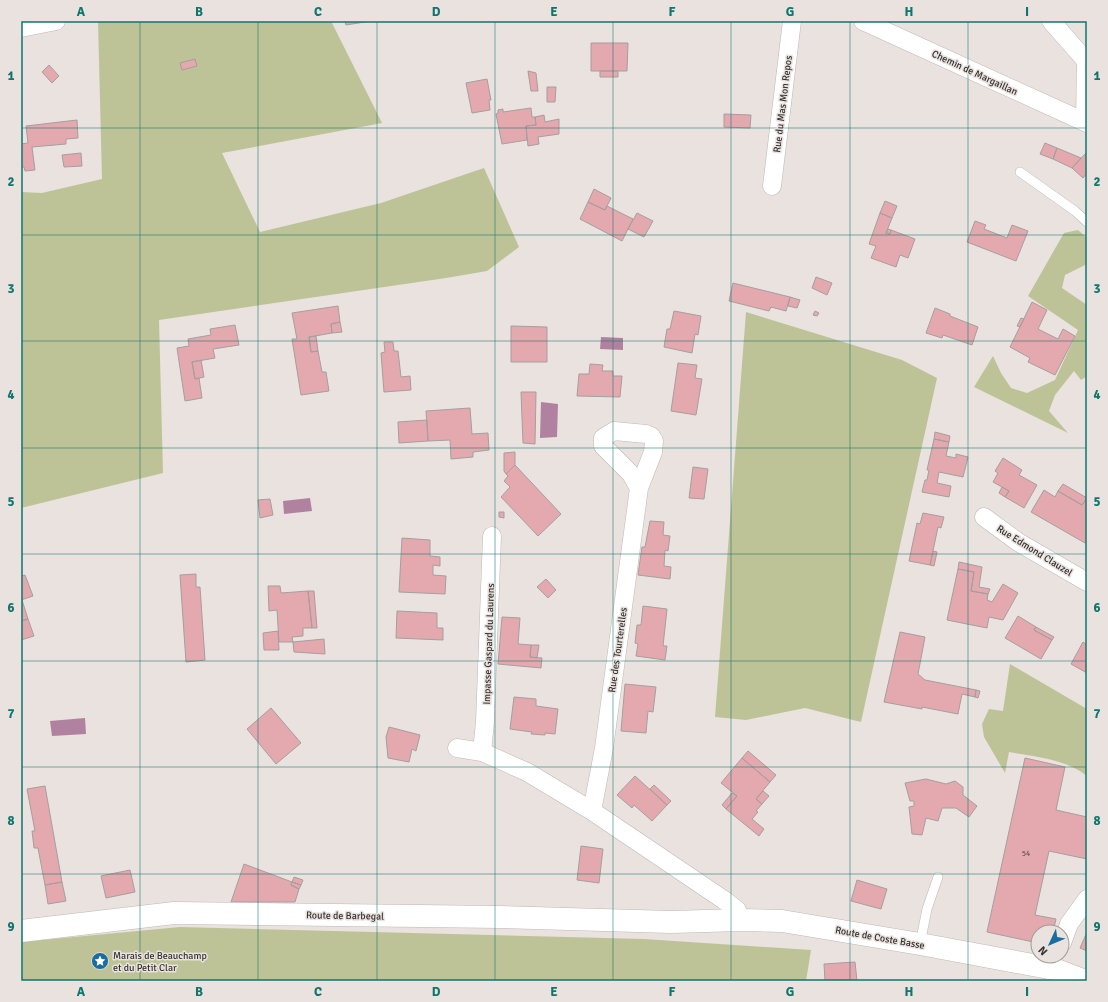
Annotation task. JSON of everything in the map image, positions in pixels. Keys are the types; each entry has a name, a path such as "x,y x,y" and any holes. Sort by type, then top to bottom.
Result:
{"street":[{"path":"21,28 56,21"},
{"name":"Rue du Mas Mon Repos","path":"772,186 792,21"},
{"name":"Chemin de Margaillan","path":"863,21 1086,123"},
{"path":"1051,21 1087,62 1086,123"},
{"name":"Rue des Tourterelles","path":"592,812 604,748 639,488"},
{"name":"Rue Edmond Clauzel","path":"984,517 1018,542 1087,582"},
{"name":"Impasse Gaspard du Laurens","path":"482,752 485,722 492,536"},
{"path":"458,748 482,752 527,772 592,812 724,900 737,910 741,920"},
{"path":"1069,924 1087,898"},
{"name":"Route de Barbegal","path":"21,931 174,913 500,917 671,922"},
{"name":"Route de Coste Basse","path":"671,922 741,920 790,922 920,944 1030,959"},
{"name":"Route de Coste Basse","path":"1058,964 1086,981"}],"lane":[{"path":"1020,172 1075,211 1087,222"},
{"path":"920,944 927,909 938,877"}],"green space":[{"path":"98,21 331,21 382,123 222,153 260,232 381,203 484,168 519,247 487,271 159,320 163,473 21,508 21,192 42,193 102,179"},
{"path":"1078,230 1087,238 1087,264 1065,275 1062,288 1087,305 1087,376 1081,380 1074,371 1055,395 1049,411 1068,433 974,387 993,356 1001,373 1011,388 1027,393 1055,380 1078,330 1028,296 1064,233"},
{"path":"746,312 902,360 937,378 861,722 805,708 746,720 715,717"},
{"path":"1010,664 1087,709 1087,776 1079,770 1060,762 1009,752 1005,773 984,737 982,724 989,709 1003,711"},
{"path":"180,927 644,939 811,950 806,981 21,981 21,942"}],"shaded area":[{"path":"601,337 623,338 623,350 600,349"},
{"path":"541,402 558,404 557,437 540,438"},
{"path":"310,498 312,511 284,514 283,501"},
{"path":"85,718 86,734 52,736 50,721"}],"building":[{"path":"345,21 371,21 346,25"},
{"path":"591,43 628,43 627,71 591,71"},
{"path":"195,59 197,66 182,70 180,63"},
{"path":"49,65 59,76 52,83 42,72"},
{"path":"528,71 536,73 538,91 531,91"},
{"path":"600,71 618,71 618,77 600,77"},
{"path":"487,79 491,100 489,100 490,110 472,113 466,83"},
{"path":"547,87 556,87 555,102 547,102"},
{"path":"531,108 532,117 535,117 536,125 526,126 527,140 502,144 496,114 498,113 498,110 503,109 503,112"},
{"path":"724,114 751,115 750,128 724,127"},
{"path":"544,115 545,122 559,119 559,134 538,137 539,144 528,146 526,126 536,125 535,117"},
{"path":"77,120 78,138 66,139 66,144 32,147 35,170 25,171 24,167 21,167 21,144 28,143 26,126"},
{"path":"1045,143 1057,148 1053,159 1040,154"},
{"path":"1057,148 1081,158 1072,168 1053,159"},
{"path":"1087,152 1087,173 1083,178 1072,168"},
{"path":"81,153 82,166 64,167 62,155"},
{"path":"594,189 611,198 605,210 588,202"},
{"path":"885,201 897,206 892,218 880,213"},
{"path":"588,202 605,210 607,206 633,219 622,241 580,219"},
{"path":"637,213 653,221 644,237 628,229"},
{"path":"880,213 892,218 886,233 890,234 891,230 915,239 908,258 900,255 896,267 871,258 876,246 869,244"},
{"path":"975,221 986,225 984,229 1007,238 1012,225 1028,231 1016,261 967,242"},
{"path":"888,229 891,230 890,234 886,233"},
{"path":"816,277 832,283 827,295 812,288"},
{"path":"733,283 790,297 786,311 771,307 769,311 729,301"},
{"path":"790,297 800,300 797,308 788,306"},
{"path":"1032,302 1047,310 1038,329 1058,339 1063,329 1075,336 1055,375 1028,362 1030,358 1010,347"},
{"path":"338,306 340,322 331,324 332,333 309,337 311,352 318,351 322,372 326,372 329,391 301,395 292,339 297,339 292,313"},
{"path":"935,308 950,314 950,316 978,327 972,345 943,335 942,338 926,333"},
{"path":"674,311 701,316 698,335 695,334 692,353 664,347 667,329 670,329"},
{"path":"815,311 819,313 817,316 813,315"},
{"path":"1021,318 1024,319 1020,327 1017,326"},
{"path":"340,322 342,332 332,333 331,324"},
{"path":"235,325 239,345 213,349 215,358 192,362 195,379 199,378 202,398 185,401 177,348 189,346 188,339 211,335 210,329"},
{"path":"511,326 547,327 547,362 511,362"},
{"path":"316,336 318,351 311,352 309,337"},
{"path":"384,342 393,342 394,351 398,351 401,377 410,376 411,390 384,392 381,353 385,352"},
{"path":"201,360 204,377 195,379 192,362"},
{"path":"678,363 697,365 695,378 702,379 696,415 671,411"},
{"path":"590,364 603,365 602,371 613,371 613,376 622,376 620,397 577,396 579,374 589,374"},
{"path":"521,392 536,392 535,444 523,443"},
{"path":"470,408 472,434 488,433 489,450 473,452 473,457 451,459 450,440 428,441 426,411"},
{"path":"427,420 428,441 399,443 398,422"},
{"path":"935,432 950,436 949,442 934,439"},
{"path":"934,439 949,442 946,456 956,458 956,454 968,457 963,477 939,472 937,483 951,486 949,497 922,492 925,480 927,480 929,470 927,470"},
{"path":"515,452 515,465 506,474 504,471 504,453"},
{"path":"1003,458 1022,470 1019,475 1037,485 1024,508 1005,497 1009,491 993,482 998,473 995,471"},
{"path":"515,465 561,514 538,536 501,497 510,487 504,481 508,476 506,474"},
{"path":"693,467 708,469 704,499 689,498"},
{"path":"1063,484 1087,498 1082,505 1058,491"},
{"path":"1002,487 1009,491 1005,497 999,493"},
{"path":"1044,490 1055,497 1058,491 1082,505 1087,499 1087,540 1085,543 1031,512"},
{"path":"270,499 273,515 260,518 258,500"},
{"path":"499,512 504,512 504,518 499,517"},
{"path":"923,513 944,517 941,528 938,527 930,565 909,561 917,523 920,524"},
{"path":"650,521 664,522 663,535 670,536 668,551 665,550 664,566 671,567 670,579 638,575 642,547 645,547"},
{"path":"402,538 430,540 430,556 440,557 440,566 433,565 433,575 446,576 445,594 399,592"},
{"path":"933,551 937,552 934,566 930,565"},
{"path":"959,562 982,567 979,587 990,589 988,594 971,591 974,572 958,569"},
{"path":"958,569 974,572 971,591 988,594 987,600 992,602 1003,584 1018,593 1003,620 989,617 987,628 947,620"},
{"path":"196,574 196,587 200,587 205,660 186,662 180,575"},
{"path":"25,575 33,596 21,600 21,576"},
{"path":"546,579 556,590 548,598 537,587"},
{"path":"268,586 280,586 281,593 308,591 312,628 303,628 303,636 292,637 293,642 279,642 277,610 269,611"},
{"path":"308,591 314,591 317,628 312,628"},
{"path":"21,600 28,619 21,621"},
{"path":"643,606 667,609 663,646 667,646 665,660 636,656 638,644 635,643 637,625 641,625"},
{"path":"397,611 437,613 437,628 443,628 443,640 396,638"},
{"path":"1018,616 1036,627 1034,630 1052,640 1041,659 1005,638"},
{"path":"502,617 520,618 518,644 531,645 530,657 542,658 541,668 498,664"},
{"path":"28,619 34,636 21,640 21,621"},
{"path":"1036,627 1054,637 1052,640 1034,630"},
{"path":"278,631 279,650 264,650 263,633"},
{"path":"900,632 925,637 918,674 925,680 976,690 975,697 962,694 958,714 884,702"},
{"path":"324,639 325,654 294,652 293,642"},
{"path":"1083,642 1087,645 1087,673 1071,664"},
{"path":"531,645 539,645 537,658 530,657"},
{"path":"625,684 656,687 653,712 648,711 646,733 621,731"},
{"path":"976,690 980,691 978,698 975,697"},
{"path":"514,697 536,699 536,706 558,709 555,734 531,734 532,732 510,729"},
{"path":"271,708 301,743 276,764 247,729"},
{"path":"389,727 420,735 416,751 412,749 409,762 388,758 386,737"},
{"path":"748,751 776,775 770,782 742,758"},
{"path":"742,758 770,782 756,799 762,804 752,819 764,829 759,836 726,809 737,796 721,783"},
{"path":"1025,758 1065,767 1056,810 1087,817 1087,859 1049,851 1035,915 1056,919 1055,924 1030,924 1030,941 987,932"},
{"path":"635,776 667,805 652,821 634,805 632,808 617,795"},
{"path":"926,779 946,784 955,781 963,787 963,795 977,806 969,817 956,808 942,808 938,821 926,818 922,835 912,834 909,807 914,806 914,801 910,801 905,783"},
{"path":"654,785 671,801 667,805 650,789"},
{"path":"45,786 62,882 45,885 38,848 34,848 32,831 35,831 27,789"},
{"path":"763,791 769,796 762,804 756,799"},
{"path":"732,793 737,796 726,809 722,805"},
{"path":"581,846 603,849 599,883 577,880"},
{"path":"244,864 292,882 291,885 299,889 295,902 231,902"},
{"path":"130,870 135,892 106,898 101,876"},
{"path":"294,877 303,880 301,885 292,882"},
{"path":"857,880 887,889 881,909 851,901"},
{"path":"62,882 66,901 48,904 45,885"},
{"path":"292,882 301,885 299,889 291,885"},
{"path":"1087,932 1087,951 1080,948"},
{"path":"855,962 857,981 825,981 824,964"}],"place":[{"name":"Marais de Beauchamp et du Petit Clar","path":"100,961"}]}
